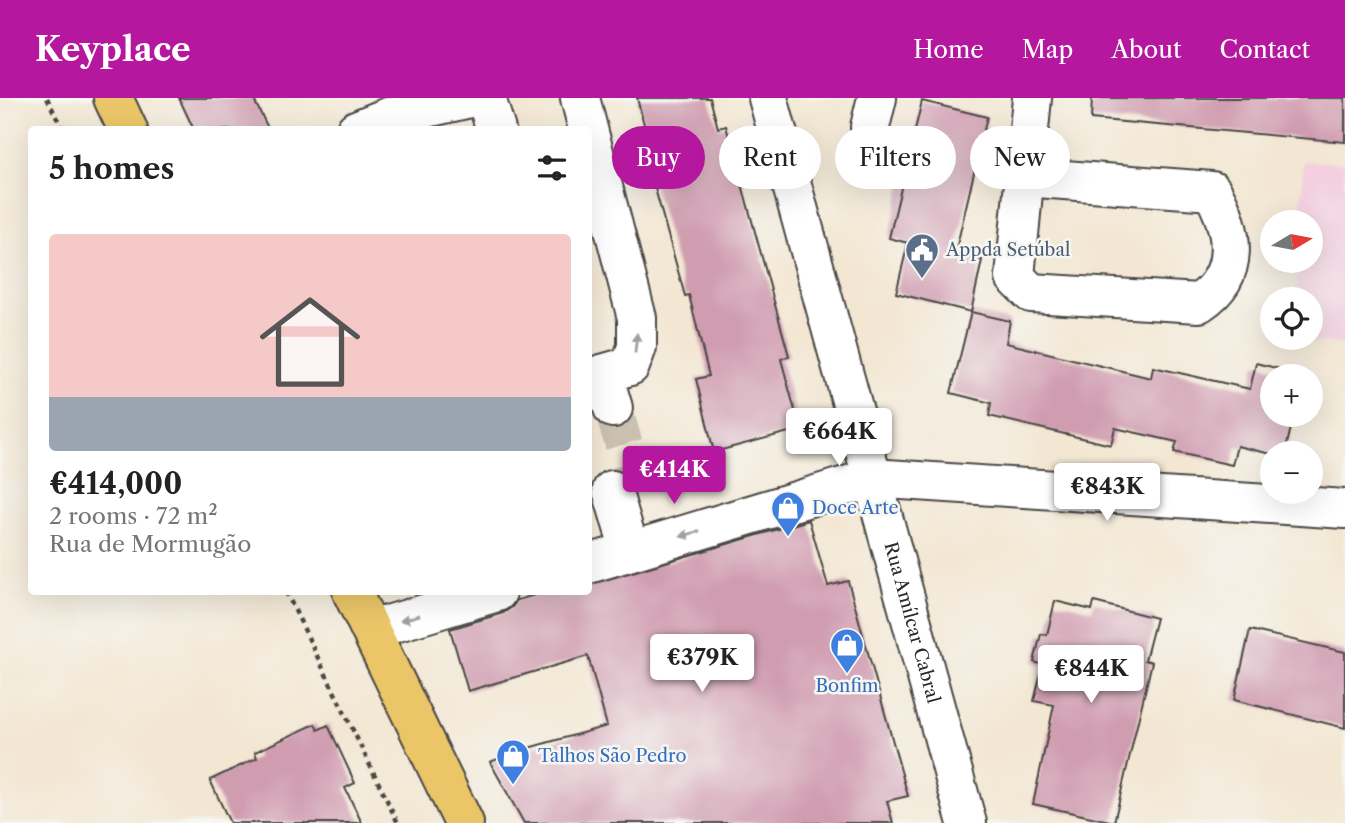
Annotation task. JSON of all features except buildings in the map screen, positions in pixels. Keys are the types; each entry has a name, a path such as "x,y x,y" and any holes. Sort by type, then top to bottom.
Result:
{"main road":[{"path":"113,98 126,126"},
{"path":"353,595 464,823"}],"street":[{"path":"379,125 470,98"},
{"path":"486,98 495,126"},
{"path":"580,98 587,126"},
{"name":"Rua Amílcar Cabral","path":"768,98 967,823"},
{"path":"1029,126 1032,98"},
{"path":"592,144 637,318 637,347 630,366 596,397"},
{"path":"1024,177 1212,191 1224,212 1230,236 1229,264 1214,294 1199,303 1031,293 1015,277 1024,177"},
{"path":"592,563 872,478 1345,509"},
{"path":"624,487 642,548"},
{"path":"370,630 487,595"}],"path":[{"path":"47,98 61,126"},
{"path":"287,595 398,823"}],"shaded area":[{"path":"1303,161 1345,163 1345,344 1323,343 1323,287 1297,287 1297,273 1323,273 1323,210 1301,210"}],"tunnel":[{"path":"613,408 636,485"}],"place":[{"name":"Appda Setúbal","path":"922,280"},
{"name":"Doce Arte","path":"788,538"},
{"name":"Bonfim","path":"847,675"},
{"name":"Talhos São Pedro","path":"513,786"}]}
